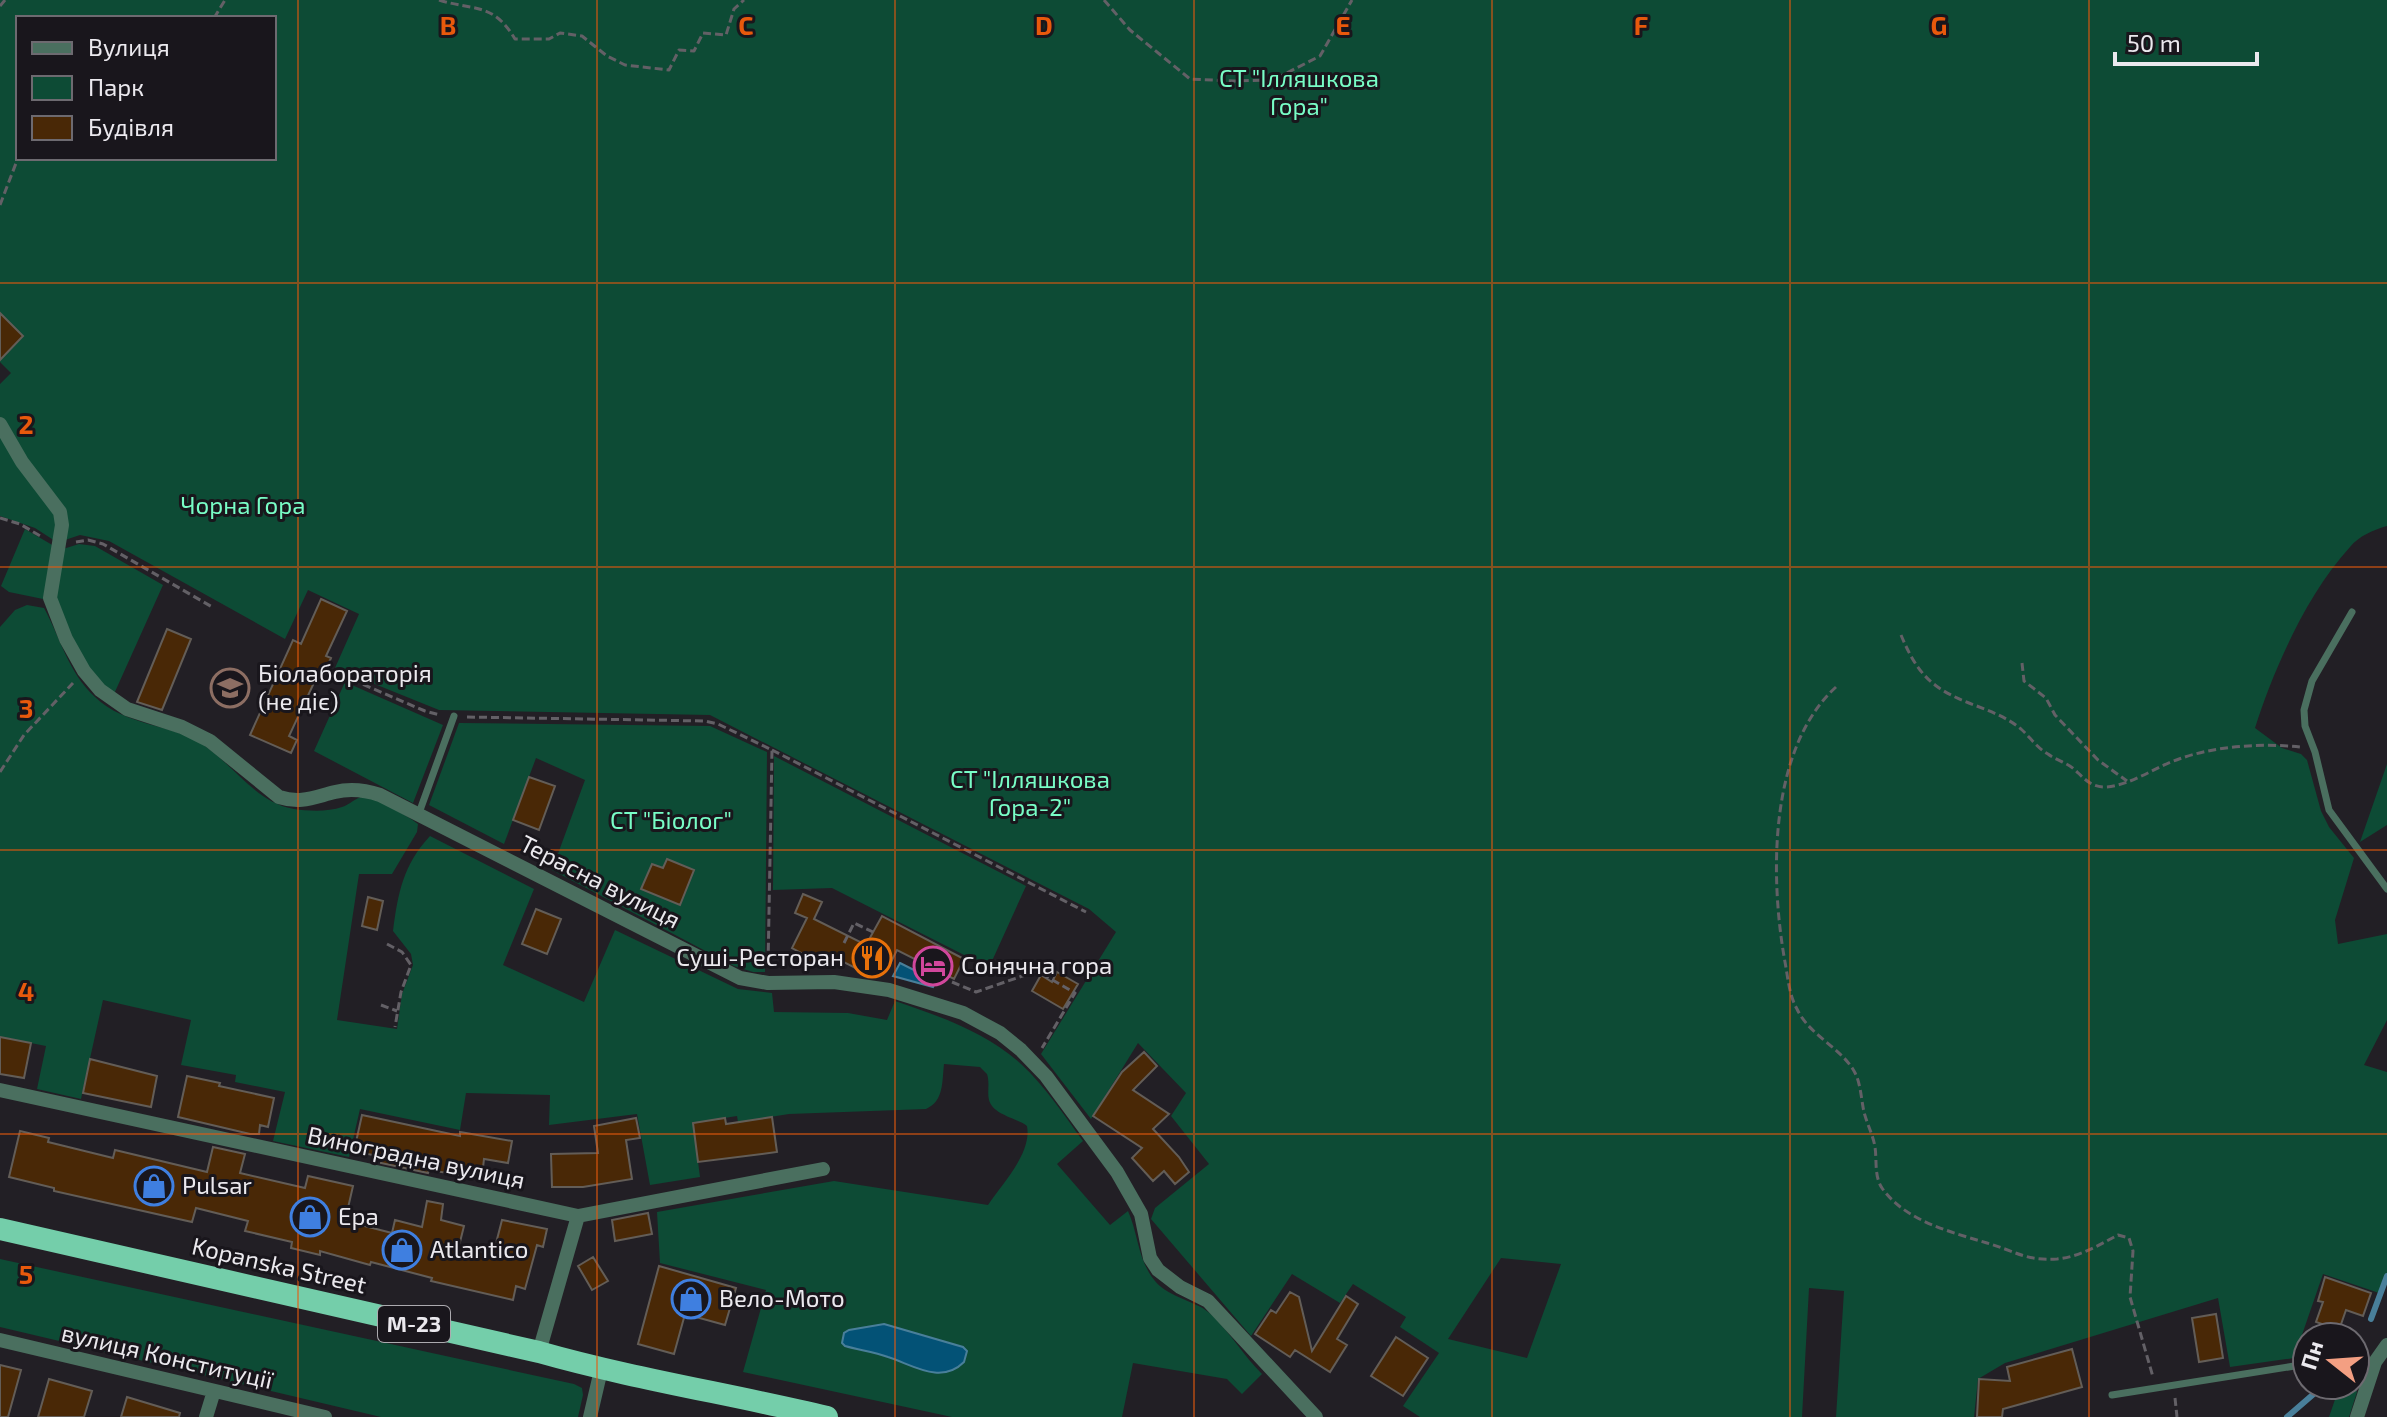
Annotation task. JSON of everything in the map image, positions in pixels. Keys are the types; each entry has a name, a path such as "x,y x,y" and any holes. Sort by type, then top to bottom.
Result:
{"highway":[{"name":"Kopanska Street","path":"0,1229 539,1352 601,1370 728,1393 827,1417"}],"street":[{"name":"Терасна вулиця","path":"0,424 22,462 60,512 62,525 50,598 66,639 84,671 100,690 127,709 182,727 210,741 279,797 305,801 335,792 364,790 380,795 740,978 768,983 834,982 889,990 963,1013 1000,1033 1046,1076 1117,1172 1141,1214 1150,1258 1158,1270 1180,1287 1208,1301 1316,1417"},
{"name":"Виноградна вулиця","path":"0,1090 578,1216 823,1169"},
{"path":"539,1352 578,1216"},
{"name":"вулиця Конституції","path":"0,1340 325,1417"},
{"path":"2371,1374 2387,1345"},
{"path":"590,1417 601,1370"},
{"path":"206,1417 214,1391"}],"lane":[{"path":"2352,612 2312,681 2304,710 2305,726 2315,752 2329,810 2387,889"},
{"path":"419,813 454,716"},
{"path":"2112,1395 2291,1367"}],"path":[{"path":"0,6 5,0"},
{"path":"439,0 478,7 504,20 515,39 549,39 560,33 582,36 607,56 625,65 669,70 679,50 694,51 703,33 726,35 734,9 744,0"},
{"path":"1104,0 1130,30 1190,79 1234,81 1273,80 1320,56 1352,0"},
{"path":"0,205 17,160"},
{"path":"0,518 20,524 59,545 88,540 103,544 214,608"},
{"path":"1901,635 1917,667 1932,683 2012,723 2045,753 2075,769 2086,781 2107,787 2203,752 2296,746 2315,752"},
{"path":"2022,663 2024,681 2046,698 2055,715 2098,760 2127,781"},
{"path":"0,772 24,735 84,671"},
{"path":"341,675 425,711 454,716 705,721 718,724 1086,912"},
{"path":"1836,687 1810,718 1795,751 1781,813 1778,851 1782,946 1797,1009 1809,1027 1853,1070 1873,1136 1877,1176 1881,1186 1900,1205 1936,1227 2028,1258 2061,1258 2087,1251 2118,1235 2129,1238 2133,1251 2130,1297 2156,1389"},
{"path":"768,983 772,750"},
{"path":"844,943 854,923 873,932"},
{"path":"387,944 402,952 411,965 395,1027"},
{"path":"952,982 976,992 1037,971 1075,993 1039,1053"},
{"path":"381,1005 397,1011"},
{"path":"2174,1386 2177,1417"}],"green space":[{"path":"0,0 2387,0 2387,526 2354,543 2320,587 2282,657 2255,728 2282,748 2301,754 2307,760 2321,811 2329,827 2354,858 2335,920 2338,944 2387,934 2387,1020 2364,1065 2387,1072 2387,1281 2382,1294 2323,1274 2307,1321 2291,1321 2291,1358 2230,1367 2218,1298 2005,1363 1978,1379 1974,1417 1836,1417 1844,1291 1809,1288 1802,1417 1420,1417 1403,1406 1439,1353 1400,1327 1406,1317 1353,1284 1340,1303 1292,1274 1251,1336 1151,1219 1155,1208 1209,1164 1171,1116 1186,1093 1138,1043 1091,1119 1041,1054 1116,932 1089,909 710,715 439,710 335,668 359,614 308,590 285,639 109,541 80,535 65,540 66,520 0,417 0,384 11,373 0,362","holes":["1501,1258 1561,1264 1527,1358 1448,1339"]},
{"path":"0,435 56,516 55,541 35,528 0,516"},
{"path":"25,529 54,546 43,599 9,592 1,586"},
{"path":"79,544 95,546 163,585 114,694 93,673 74,646 57,601 56,581 63,549"},
{"path":"27,605 44,608 78,677 107,707 205,746 268,799 294,809 318,811 342,807 361,797 369,798 418,824 417,832 392,874 359,874 337,1020 397,1029 402,994 413,965 411,954 393,931 397,904 408,869 430,836 534,889 503,965 584,1002 615,930 738,989 772,993 774,1012 848,1013 887,1020 895,1001 928,1013 993,1043 1030,1073 1083,1141 1057,1164 1110,1225 1128,1211 1145,1265 1155,1281 1168,1292 1213,1316 1262,1374 1242,1394 1227,1379 1133,1363 1122,1417 952,1417 743,1372 766,1290 660,1263 657,1212 834,1181 988,1205 1021,1157 1027,1126 991,1105 987,1074 980,1067 944,1064 939,1096 926,1109 789,1114 738,1122 737,1116 693,1123 700,1177 650,1185 637,1114 549,1125 550,1095 466,1093 460,1130 360,1109 349,1157 273,1141 285,1092 235,1082 236,1075 181,1065 191,1020 103,1000 81,1099 37,1089 46,1046 0,1037 0,627 15,610"},
{"path":"345,682 443,725 413,803 314,751"},
{"name":"СТ \"Біолог\"","path":"459,723 710,726 767,752 765,972 734,966 552,870 585,780 536,758 504,844 429,805"},
{"name":"СТ \"Біолог\"","path":"774,756 1026,886 992,961 972,959 832,888 773,890"},
{"path":"2387,764 2387,825 2360,842"},
{"path":"0,1259 574,1384 582,1388 583,1395 578,1417 381,1417 0,1327"},
{"path":"2334,1401 2354,1401 2349,1417 2329,1417"}],"water":[{"path":"900,963 936,981 933,987 893,976"},
{"path":"884,1324 963,1347 967,1351 964,1362 955,1369 936,1373 842,1343 844,1333 849,1330"}],"building":[{"path":"0,313 23,336 0,360"},
{"path":"321,599 347,611 326,656 331,658 324,674 319,672 289,736 297,740 291,753 250,735 293,640 301,644"},
{"path":"167,629 191,639 162,710 137,702"},
{"path":"529,777 555,786 539,830 513,820"},
{"path":"667,859 694,870 680,905 641,889 652,864 663,868"},
{"path":"803,894 822,902 814,919 866,945 882,916 964,959 954,979 897,950 887,970 877,964 871,976 834,957 829,966 813,964 799,958 801,953 792,948 807,918 795,913"},
{"path":"368,897 383,901 377,930 362,926"},
{"path":"536,909 561,919 547,954 522,944"},
{"path":"1057,972 1078,984 1063,1009 1032,991 1041,975 1052,982"},
{"path":"0,1037 31,1043 24,1078 0,1074"},
{"path":"1144,1052 1157,1066 1133,1090 1169,1114 1153,1129 1189,1172 1175,1184 1164,1171 1153,1181 1132,1158 1142,1148 1093,1116 1122,1072"},
{"path":"90,1059 157,1076 151,1107 83,1093"},
{"path":"187,1076 274,1098 268,1127 260,1125 259,1134 250,1134 178,1117"},
{"path":"362,1115 460,1136 460,1132 512,1141 508,1163 484,1159 482,1176 466,1176 429,1170 428,1173 381,1163 382,1157 354,1151"},
{"path":"772,1117 777,1152 698,1162 693,1123 725,1118 726,1124"},
{"path":"636,1118 640,1138 626,1140 632,1179 583,1187 552,1187 551,1154 598,1153 594,1126"},
{"path":"20,1131 49,1138 48,1142 113,1158 115,1150 207,1172 213,1147 245,1154 240,1173 305,1188 308,1176 353,1186 345,1221 392,1233 395,1220 422,1227 427,1201 443,1204 441,1220 464,1226 459,1246 493,1255 502,1220 547,1229 543,1247 537,1245 525,1289 516,1286 513,1300 431,1281 432,1278 371,1262 370,1265 320,1251 320,1255 291,1248 292,1242 245,1231 248,1221 196,1208 192,1222 54,1191 54,1188 9,1177"},
{"path":"648,1213 652,1234 615,1241 612,1220"},
{"path":"593,1257 608,1281 592,1290 578,1266"},
{"name":"Вело-Мото","path":"659,1266 736,1288 725,1325 685,1314 674,1354 638,1344"},
{"path":"2325,1277 2371,1293 2363,1316 2346,1310 2342,1321 2316,1321 2323,1302 2318,1301"},
{"path":"1290,1292 1299,1297 1312,1351 1346,1296 1358,1304 1337,1339 1347,1345 1330,1372 1295,1350 1290,1357 1255,1334 1271,1310 1276,1313"},
{"path":"2216,1314 2223,1358 2199,1362 2192,1318"},
{"path":"1396,1337 1428,1358 1403,1396 1371,1376"},
{"path":"2072,1349 2082,1387 2003,1409 2002,1417 1977,1417 1979,1379 2010,1381 2007,1367"},
{"path":"0,1365 21,1370 8,1417 0,1417"},
{"path":"49,1379 92,1391 84,1417 38,1417"},
{"path":"127,1397 180,1413 179,1417 121,1417"}],"waterway":[{"path":"2371,1319 2387,1276"},
{"path":"2287,1417 2306,1401"}],"place":[{"name":"Біолабораторія (не діє)","path":"230,688"},
{"name":"Суші-Ресторан","path":"872,958"},
{"name":"Сонячна гора","path":"933,966"},
{"name":"Pulsar","path":"154,1186"},
{"name":"Ера","path":"310,1217"},
{"name":"Atlantico","path":"402,1250"},
{"name":"Вело-Мото","path":"691,1299"}],"park label":[{"name":"СТ \"Ілляшкова Гора\"","path":"1299,93"},
{"name":"Чорна Гора","path":"243,506"},
{"name":"СТ \"Ілляшкова Гора-2\"","path":"1030,794"}]}
